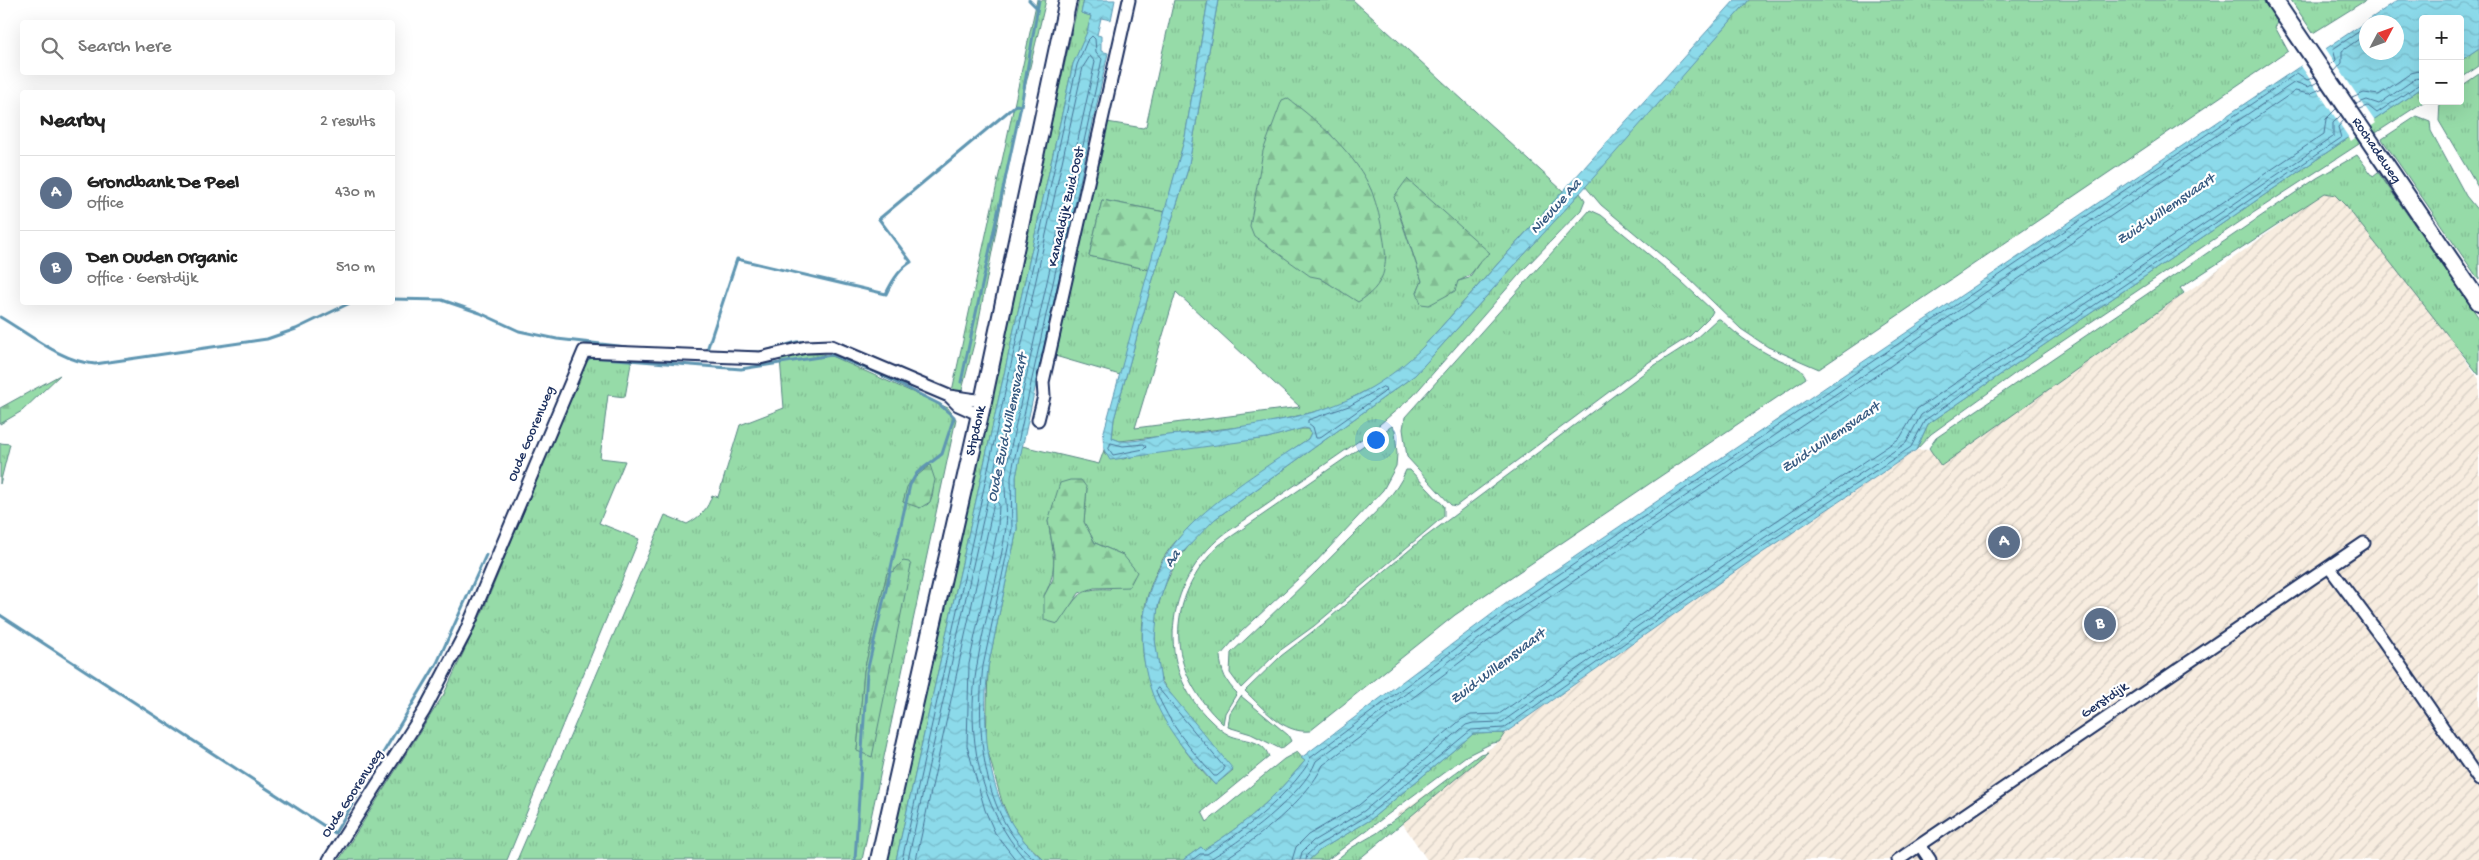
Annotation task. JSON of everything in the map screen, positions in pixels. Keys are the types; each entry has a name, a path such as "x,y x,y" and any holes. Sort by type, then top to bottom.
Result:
{"main road":[{"name":"Stipdonk","path":"879,860 982,408 1068,0"},
{"name":"Rochadeweg","path":"2274,0 2479,302"}],"street":[{"name":"Kanaaldijk Zuid Oost","path":"1038,420 1044,396 1043,382 1129,0"},
{"name":"Oude Goorenweg","path":"329,860 424,710 465,633 584,351 760,358 806,347 831,346 949,396 958,405 982,408"},
{"name":"Gerstdijk","path":"1898,860 2364,543"},
{"path":"2329,567 2378,633 2479,780"},
{"path":"1920,845 1930,860"}],"shaded area":[{"path":"2340,180 2479,379 2479,860 1427,860 1397,815 1499,742 1505,733 1750,561 1916,450 1957,449 2194,287"}],"green space":[{"path":"1037,0 1046,0 1018,117 975,340 961,394 952,391"},
{"path":"1079,0 1084,0 1081,13 1091,16 1087,33 1073,64 896,860 885,860"},
{"path":"1174,0 1208,0 1185,137 1165,212 1102,200 1089,256 1150,270 1120,375 1055,356 1107,122 1143,128 1146,126"},
{"path":"1218,0 1353,0 1563,191 1423,347 1404,366 1377,385 1334,407 1264,424 1120,441 1112,438 1114,419 1153,279 1188,169","holes":["1328,131 1355,164 1371,190 1358,301 1320,278","1398,211 1483,257 1469,278 1417,293 1422,281","1176,292 1300,407 1135,428"]},
{"path":"1749,0 2263,0 2278,23 2275,27 2288,51 1819,369 1768,347 1741,329 1686,276 1601,205 1585,186"},
{"path":"2291,0 2366,0 2313,33"},
{"path":"2479,48 2479,66 2464,76 2464,58"},
{"path":"2479,74 2479,189 2439,121 2440,105 2464,105 2464,84"},
{"path":"2419,90 2419,105 2253,213 2024,367 1931,434 1916,450 1928,424"},
{"path":"1287,98 1324,128 1347,152 1357,165 1372,192 1379,214 1385,247 1385,266 1383,274 1374,289 1358,302 1320,278 1310,276 1254,236 1250,226 1263,151 1282,100"},
{"path":"2417,116 2430,121 2431,131 2466,196 2479,212 2479,280 2382,139"},
{"path":"2357,155 2373,176 2378,172 2479,318 2479,375 2346,206 2335,195 2325,193 2180,288 2184,293 1941,466 1929,448 1936,438 2317,178"},
{"path":"1407,179 1490,253 1481,260 1468,276 1458,281 1455,291 1429,305 1421,304 1417,293 1422,281 1394,197"},
{"path":"1580,193 1585,200 1581,210 1525,268 1413,396 1366,436 1223,535 1203,554 1188,576 1178,600 1174,625 1174,651 1180,676 1192,699 1215,725 1229,735 1258,744 1266,751 1269,757 1202,812 1207,822 1284,759 1297,752 1305,761 1270,799 1234,830 1204,850 1201,847 1183,860 1044,860 1024,841 1011,823 1002,802 986,745 988,667 1017,529 1016,477 1022,446 1099,464 1104,450 1105,454 1123,459 1147,453 1267,438 1299,429 1309,429 1311,433 1308,439 1274,463 1176,541 1160,564 1149,591 1143,618 1142,645 1146,671 1154,696 1180,743 1215,785 1233,770 1178,706 1160,675 1155,640 1156,620 1166,582 1187,548 1215,519 1415,375","holes":["1087,488 1084,522 1095,543 1123,555 1110,589 1087,591 1079,596 1071,605 1044,596 1052,577 1054,560 1048,521"]},
{"path":"1102,200 1165,212 1150,270 1089,256"},
{"path":"1590,210 1601,215 1681,281 1713,311 1690,336 1649,362 1456,506 1451,505 1407,457 1403,429 1405,417"},
{"path":"1717,319 1720,319 1759,349 1798,368 1806,378 1455,615 1310,731 1300,731 1282,724 1266,712 1245,691 1281,656 1325,622 1420,541 1652,367 1693,341"},
{"path":"803,354 831,356 948,408 956,419 862,860 517,860 665,515 687,524 700,515 706,508 712,495 718,497 740,425 784,408 780,358","holes":["930,465 933,486 930,501 927,505 903,502 911,486","903,561 857,750 864,671 887,573 894,571"]},
{"path":"588,355 632,358 625,397 608,395 600,458 625,461 599,523 639,539 507,860 339,860 444,694 482,613"},
{"path":"60,375 22,411 0,424 0,408"},
{"path":"1392,426 1395,430 1396,466 1383,490 1313,565 1241,632 1220,656 1225,676 1237,693 1225,713 1223,724 1204,703 1190,681 1182,658 1179,635 1181,612 1188,589 1201,567 1219,545"},
{"path":"0,443 10,444 0,484"},
{"path":"930,465 935,480 930,502 920,508 903,502 907,487 911,481"},
{"path":"1406,470 1410,470 1444,506 1444,516 1314,626 1278,652 1241,688 1230,673 1231,653 1311,577 1378,509 1397,487"},
{"path":"1070,480 1081,480 1087,488 1084,522 1095,543 1123,555 1137,572 1129,587 1094,588 1079,593 1058,624 1044,620 1044,596 1053,579 1054,554 1048,521 1060,483"},
{"path":"903,561 909,562 911,565 872,757 857,751 864,671 887,573 894,571"},
{"path":"1241,696 1288,735 1291,741 1281,749 1251,734 1228,727 1230,713"},
{"path":"1505,733 1499,742 1492,743 1466,756 1327,860 1309,860 1320,850 1370,820 1473,734"},
{"path":"1488,752 1358,860 1336,860 1351,848 1377,833 1480,754"}],"water":[{"name":"Oude Zuid-Willemsvaart","path":"1084,0 1115,0 1111,20 1101,18 1097,35 1101,36 1101,51 1108,53 1016,477 1017,529 988,667 986,693 987,746 999,797 1010,820 1025,842 1044,860 896,860 1073,64 1087,32 1091,16 1081,13"},
{"path":"1208,0 1218,0 1188,169 1153,279 1114,419 1112,438 1120,441 1135,441 1206,432 1296,417 1348,400 1373,387 1398,369 1423,347 1735,0 1749,0 1580,193 1415,375 1215,519 1181,554 1169,574 1158,605 1155,639 1161,682 1233,769 1215,785 1175,736 1164,719 1153,695 1146,670 1143,645 1144,620 1148,596 1157,572 1170,550 1186,530 1228,493 1308,439 1311,433 1309,429 1304,428 1267,438 1110,460 1104,450 1103,435 1185,137"},
{"name":"Zuid-Willemsvaart","path":"2398,0 2479,0 2479,48 2464,58 2464,15 2419,15 2419,90 1928,424 1916,450 1750,561 1505,733 1473,734 1370,820 1320,850 1309,860 1183,860 1201,847 1204,850 1246,820 1293,775 1305,761 1301,758 1508,602 2359,26 2359,60 2404,60 2404,15 2376,15","holes":["2329,55 2332,60 2308,76 2305,71","2367,111 2370,116 2346,132 2343,127"]}],"pier":[{"path":"2324,46 2376,123 2351,141 2299,63"}],"waterway":[{"path":"1029,0 1037,8"},
{"path":"706,353 737,259 886,294 896,276 911,262 879,219 1016,105 1021,106 1039,0"},
{"path":"961,382 1021,106"},
{"path":"395,299 442,300 480,313 519,331 557,339 627,347"},
{"path":"0,317 58,353 83,362 95,364 267,339 296,329 346,305"},
{"path":"748,352 762,352 797,342 825,341"},
{"path":"585,361 591,357 741,369 832,355 875,372 939,404 954,417 942,454 917,473 910,485 867,672 855,860"},
{"path":"0,615 335,833 437,663 486,555"},
{"path":"348,840 353,832"}],"place":[{"name":"Grondbank De Peel","path":"2004,542"},
{"name":"Den Ouden Organic","path":"2100,624"}],"water label":[{"name":"Nieuwe Aa","path":"1556,207"},
{"name":"Aa","path":"1173,559"}]}
